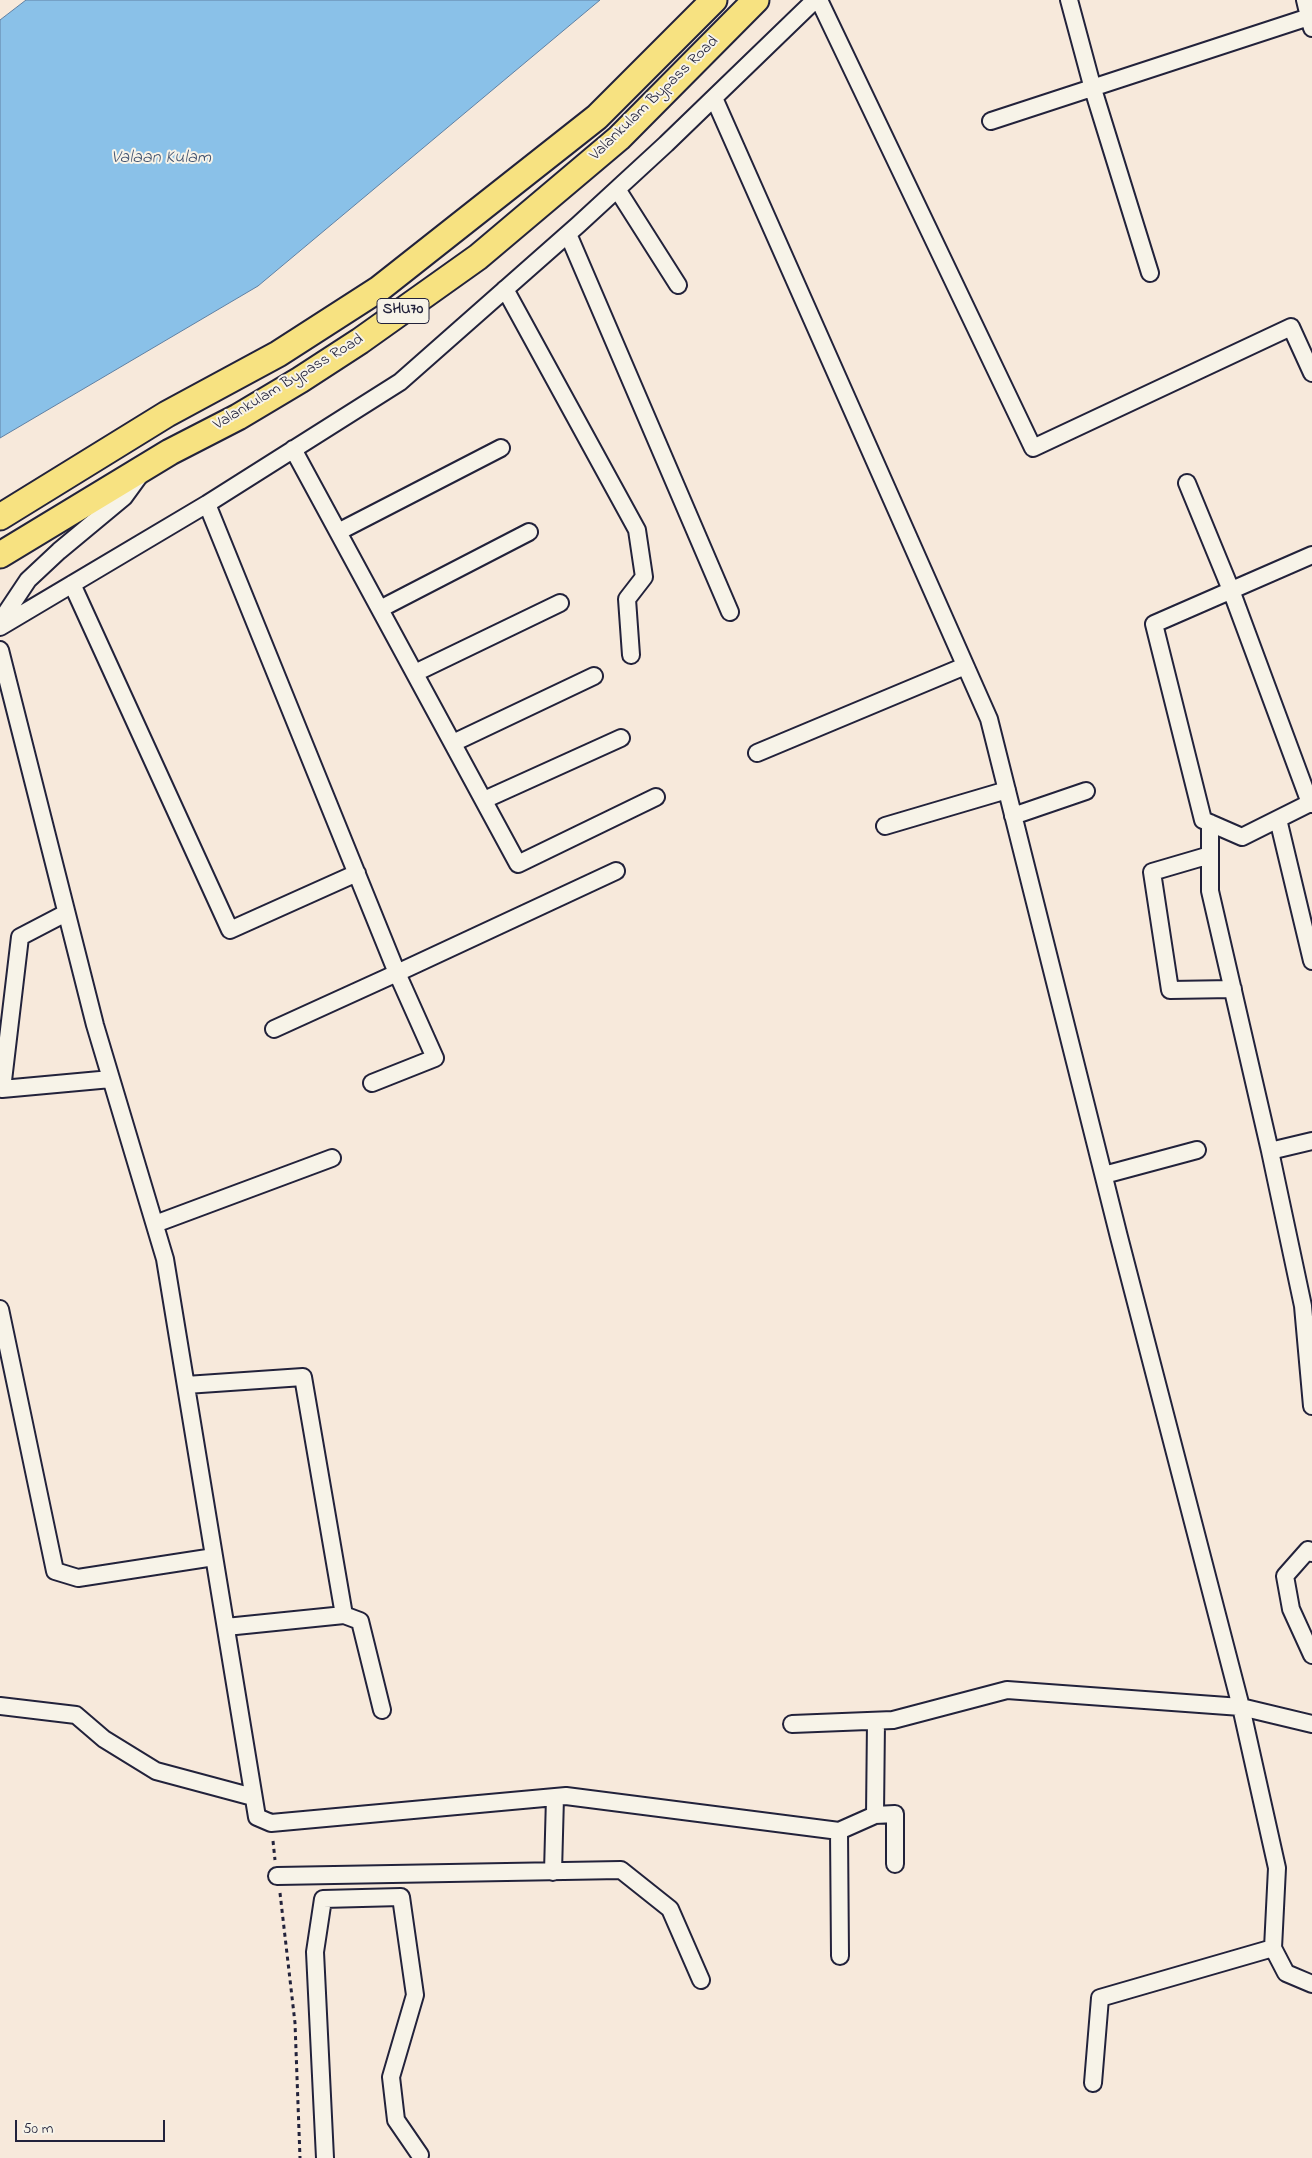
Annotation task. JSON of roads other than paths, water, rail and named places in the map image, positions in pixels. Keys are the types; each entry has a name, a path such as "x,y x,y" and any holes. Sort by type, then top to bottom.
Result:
{"main road":[{"name":"Valankulam Bypass Road","path":"0,518 150,424 278,354 379,289 597,117 714,0"},
{"name":"Valankulam Bypass Road","path":"0,555 170,452 300,380 360,341 478,257 619,138 756,0"},
{"path":"150,424 170,452"}],"street":[{"path":"0,627 207,504 400,382 617,189 815,0"},
{"path":"819,0 1033,448 1291,327 1312,373"},
{"path":"1069,0 1093,89 1150,273"},
{"path":"991,121 1310,23 1305,0"},
{"path":"714,98 989,719 1241,1707 1277,1868 1273,1948 1286,1973 1312,1984"},
{"path":"617,189 678,285"},
{"path":"568,234 730,612"},
{"path":"505,289 637,530 644,576 627,599 631,655"},
{"path":"338,532 501,448"},
{"path":"293,449 518,864 656,797"},
{"path":"0,622 28,580 59,551 124,497 147,466"},
{"path":"1187,483 1231,590 1311,803 1242,837 1203,820 1154,624 1231,590 1312,555"},
{"path":"207,504 397,972 435,1058 372,1082"},
{"path":"380,609 529,532"},
{"path":"72,584 230,930 357,874"},
{"path":"415,673 560,603"},
{"path":"0,650 66,912 111,1078 165,1259 256,1817 271,1823 566,1796 839,1831 875,1815 895,1814 895,1864"},
{"path":"757,753 965,666"},
{"path":"453,743 594,676"},
{"path":"484,800 621,738"},
{"path":"885,826 1006,790"},
{"path":"1013,816 1086,791"},
{"path":"1278,819 1312,961"},
{"path":"1210,823 1210,891 1270,1151 1308,1305 1312,1406"},
{"path":"1210,855 1152,872 1170,990 1233,989"},
{"path":"274,1028 616,872"},
{"path":"66,912 20,937 2,1089 111,1078"},
{"path":"1270,1151 1312,1140"},
{"path":"1104,1175 1197,1150"},
{"path":"155,1224 332,1158"},
{"path":"0,1310 54,1571 78,1578 214,1557"},
{"path":"186,1385 303,1377 344,1615"},
{"path":"1312,1553 1308,1550 1286,1576 1291,1609 1312,1655"},
{"path":"226,1627 344,1615 360,1621 382,1710"},
{"path":"792,1724 893,1720 1006,1690 1241,1707 1312,1724"},
{"path":"0,1706 76,1715 104,1739 156,1771 253,1797"},
{"path":"875,1815 876,1721"},
{"path":"553,1872 555,1797"},
{"path":"839,1831 840,1956"},
{"path":"278,1876 621,1870 670,1909 701,1980"},
{"path":"325,2158 316,1952 323,1899 401,1897 415,1995 391,2077 396,2120 420,2155"},
{"path":"1093,2083 1100,1998 1273,1948"}],"water":[{"name":"Valaan Kulam","path":"26,0 600,0 258,286 0,438 0,20"}]}
